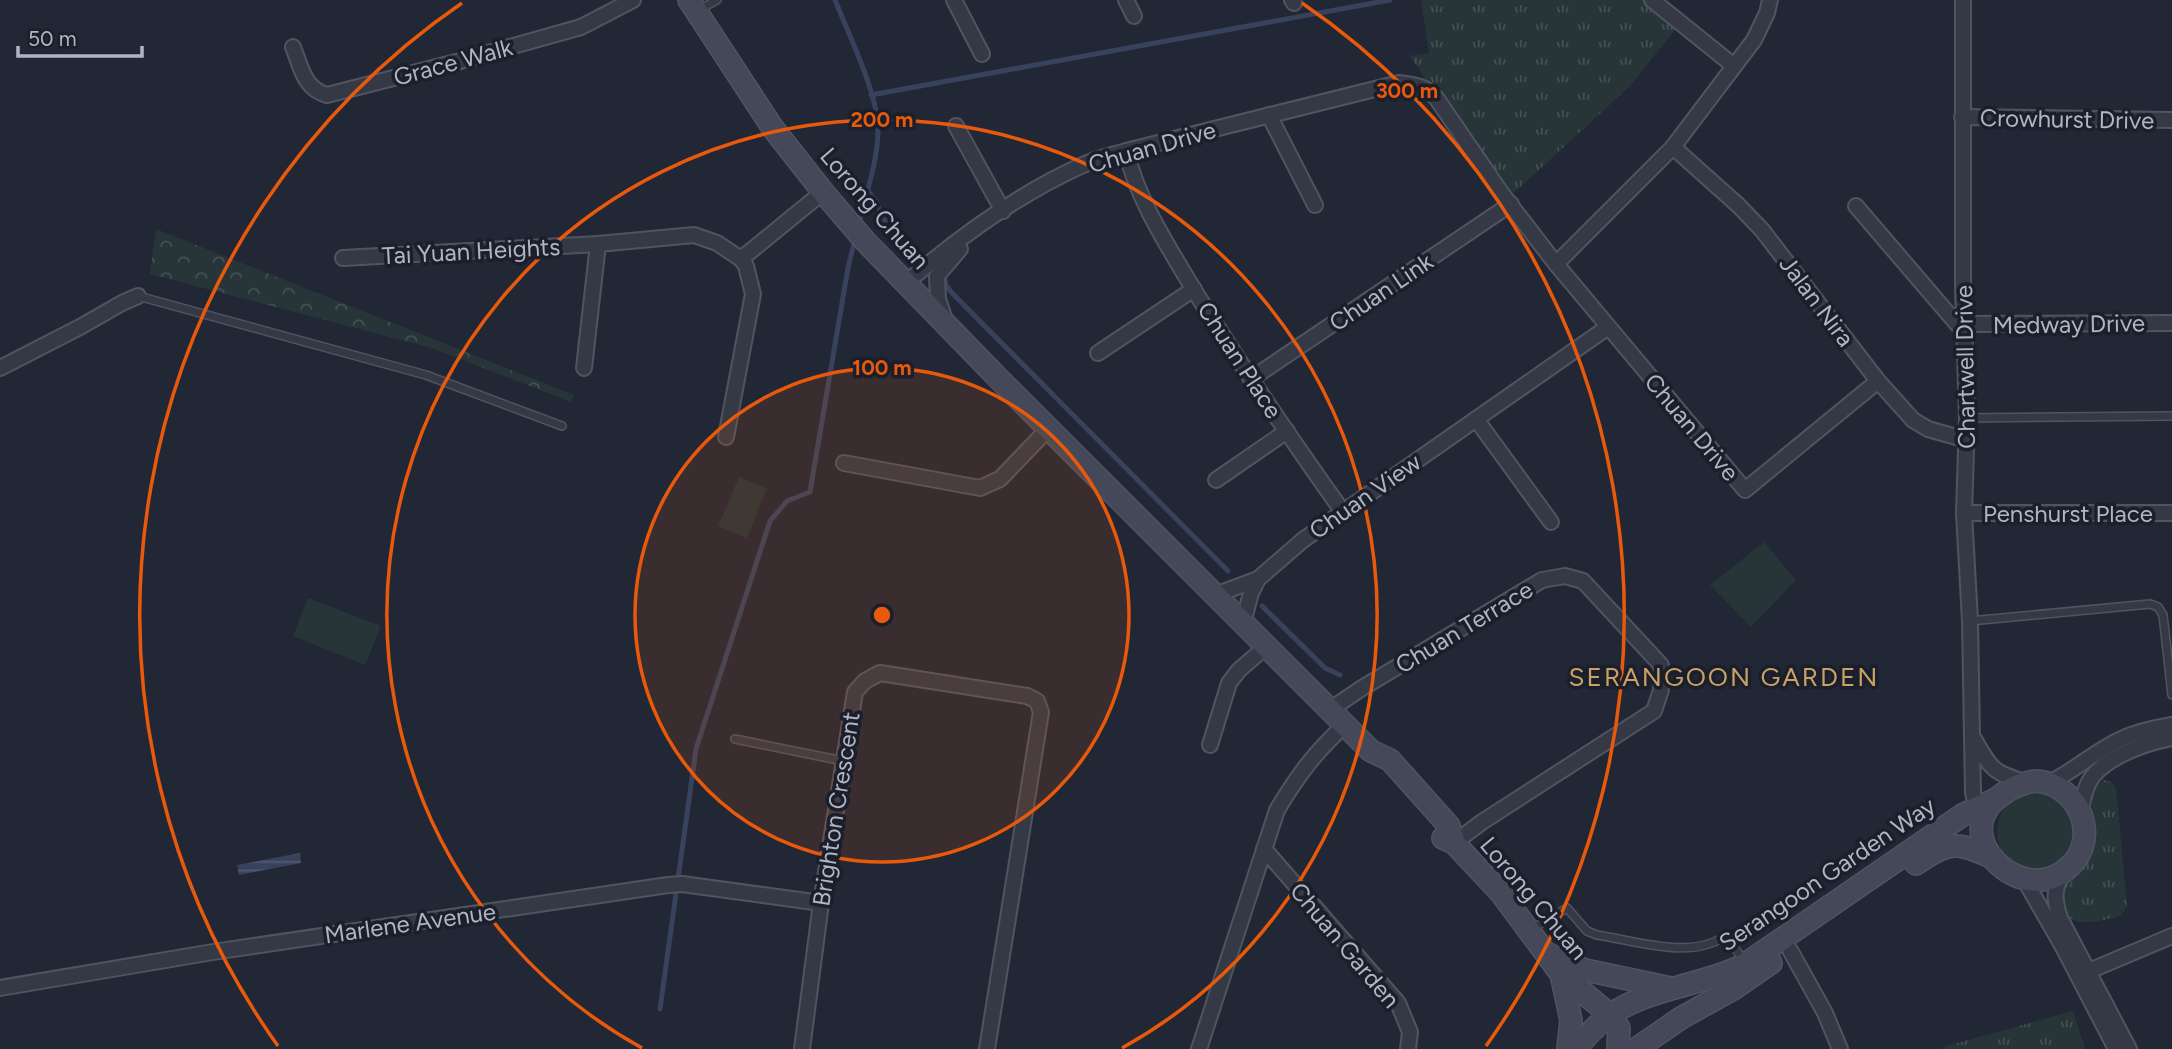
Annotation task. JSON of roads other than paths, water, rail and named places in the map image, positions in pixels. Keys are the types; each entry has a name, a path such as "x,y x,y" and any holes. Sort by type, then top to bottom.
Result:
{"street":[{"name":"Grace Walk","path":"293,47 308,83 316,92 327,94 581,27 633,0"},
{"path":"954,0 982,54"},
{"path":"1126,0 1134,16"},
{"path":"1653,0 1734,66"},
{"path":"1556,264 1673,148 1754,40 1770,0"},
{"name":"Chartwell Drive","path":"1964,0 1962,117 1967,418 1964,513 1970,621 1973,793 1979,817"},
{"name":"Lorong Chuan","path":"693,6 772,127 863,239 1371,751 1390,760 1449,826 1454,843 1502,893 1560,974 1616,1031"},
{"name":"Chuan Drive","path":"906,284 953,244 1003,211 1087,163 1399,83 1420,86 1437,99 1502,194 1556,264 1745,490 1878,381"},
{"path":"1269,116 1315,205"},
{"name":"Crowhurst Drive","path":"1962,117 2172,120"},
{"path":"956,126 1003,211"},
{"name":"Jalan Nira","path":"1673,148 1762,230 1878,381 1913,420 1928,429 1967,440"},
{"name":"Chuan Place","path":"1126,151 1140,191 1166,245 1251,379 1343,512"},
{"path":"726,437 753,294 750,275 741,259 823,192"},
{"name":"Chuan Link","path":"1251,379 1511,204"},
{"path":"1856,206 1957,324 1965,325"},
{"path":"948,327 938,299 937,276 939,270 968,240 973,231"},
{"name":"Tai Yuan Heights","path":"343,258 598,244 694,235 717,243 741,259"},
{"name":"Tai Yuan Heights","path":"584,368 598,244"},
{"name":"Chuan Place","path":"1098,354 1194,289"},
{"path":"0,368 138,296"},
{"name":"Medway Drive","path":"1965,325 2172,323"},
{"name":"Chuan View","path":"1215,594 1258,579 1303,540 1608,327"},
{"path":"1476,419 1551,522"},
{"path":"844,463 980,488 1000,479 1049,428"},
{"name":"Chuan Place","path":"1216,480 1287,431"},
{"name":"Penshurst Place","path":"1964,513 2172,513"},
{"name":"Chuan Terrace","path":"1339,717 1362,688 1542,580 1565,576 1583,581 1661,665 1661,690 1654,710 1454,843"},
{"name":"Chuan View","path":"1243,623 1251,593 1258,579"},
{"path":"1210,745 1230,683 1239,670 1267,646"},
{"name":"Brighton Crescent","path":"802,1049 821,903 855,692 865,681 880,673 1027,696 1037,701 1041,712 987,1049"},
{"name":"Chuan Garden","path":"1199,1049 1277,810 1339,717"},
{"path":"2080,812 2084,794 2093,776 2172,724"},
{"path":"2027,783 2049,783 2067,775 2118,740 2156,734 2172,738"},
{"name":"Chartwell Drive","path":"1972,735 1986,761 1999,774 2027,783"},
{"name":"Serangoon Garden Way","path":"1575,1049 1616,1031 1653,995 1728,973 1747,963 1964,814 1979,817 2011,788 2027,783"},
{"path":"2049,783 2067,795 2080,812 2084,826 2082,848 2076,861 2059,880 2054,894 2055,903 2060,918 2129,1049"},
{"path":"1979,817 1986,849 2007,872 2024,879 2046,880 2065,871"},
{"name":"Serangoon Garden Way","path":"1636,1049 1681,1018 1735,988 1935,850 1956,845 1974,849 1993,858"},
{"name":"Chuan Garden","path":"1264,849 1398,1003 1410,1032 1408,1049"},
{"path":"2024,879 2116,1049"},
{"name":"Marlene Avenue","path":"0,988 213,952 668,885 821,903"},
{"path":"2089,971 2172,936"},
{"path":"1790,950 1825,1013 1840,1049"},
{"path":"1546,953 1586,970 1676,988"},
{"path":"1560,974 1571,1020 1567,1049"},
{"path":"1616,1031 1638,1031 1681,1018"}],"lane":[{"path":"693,6 717,0"},
{"path":"138,296 426,375 562,426"},
{"path":"1967,418 2172,416"},
{"path":"1970,621 2150,604 2158,607 2163,615 2172,695"},
{"path":"735,739 844,761"},
{"path":"1529,930 1567,908 1587,931 1597,935 1682,949 1714,943 1725,936 1747,963"}],"water":[{"path":"300,853 301,863 239,875 237,865"}],"waterway":[{"path":"835,0 869,85 877,119 876,156 859,223"},
{"path":"871,95 1390,0"},
{"path":"867,190 877,202 881,216 912,251"},
{"path":"660,1009 696,749 770,521 787,501 810,492 855,239"},
{"path":"945,279 951,292 1228,571"},
{"path":"1262,606 1325,668 1340,675"}],"district":[{"name":"SERANGOON GARDEN","path":"1724,677"}]}
